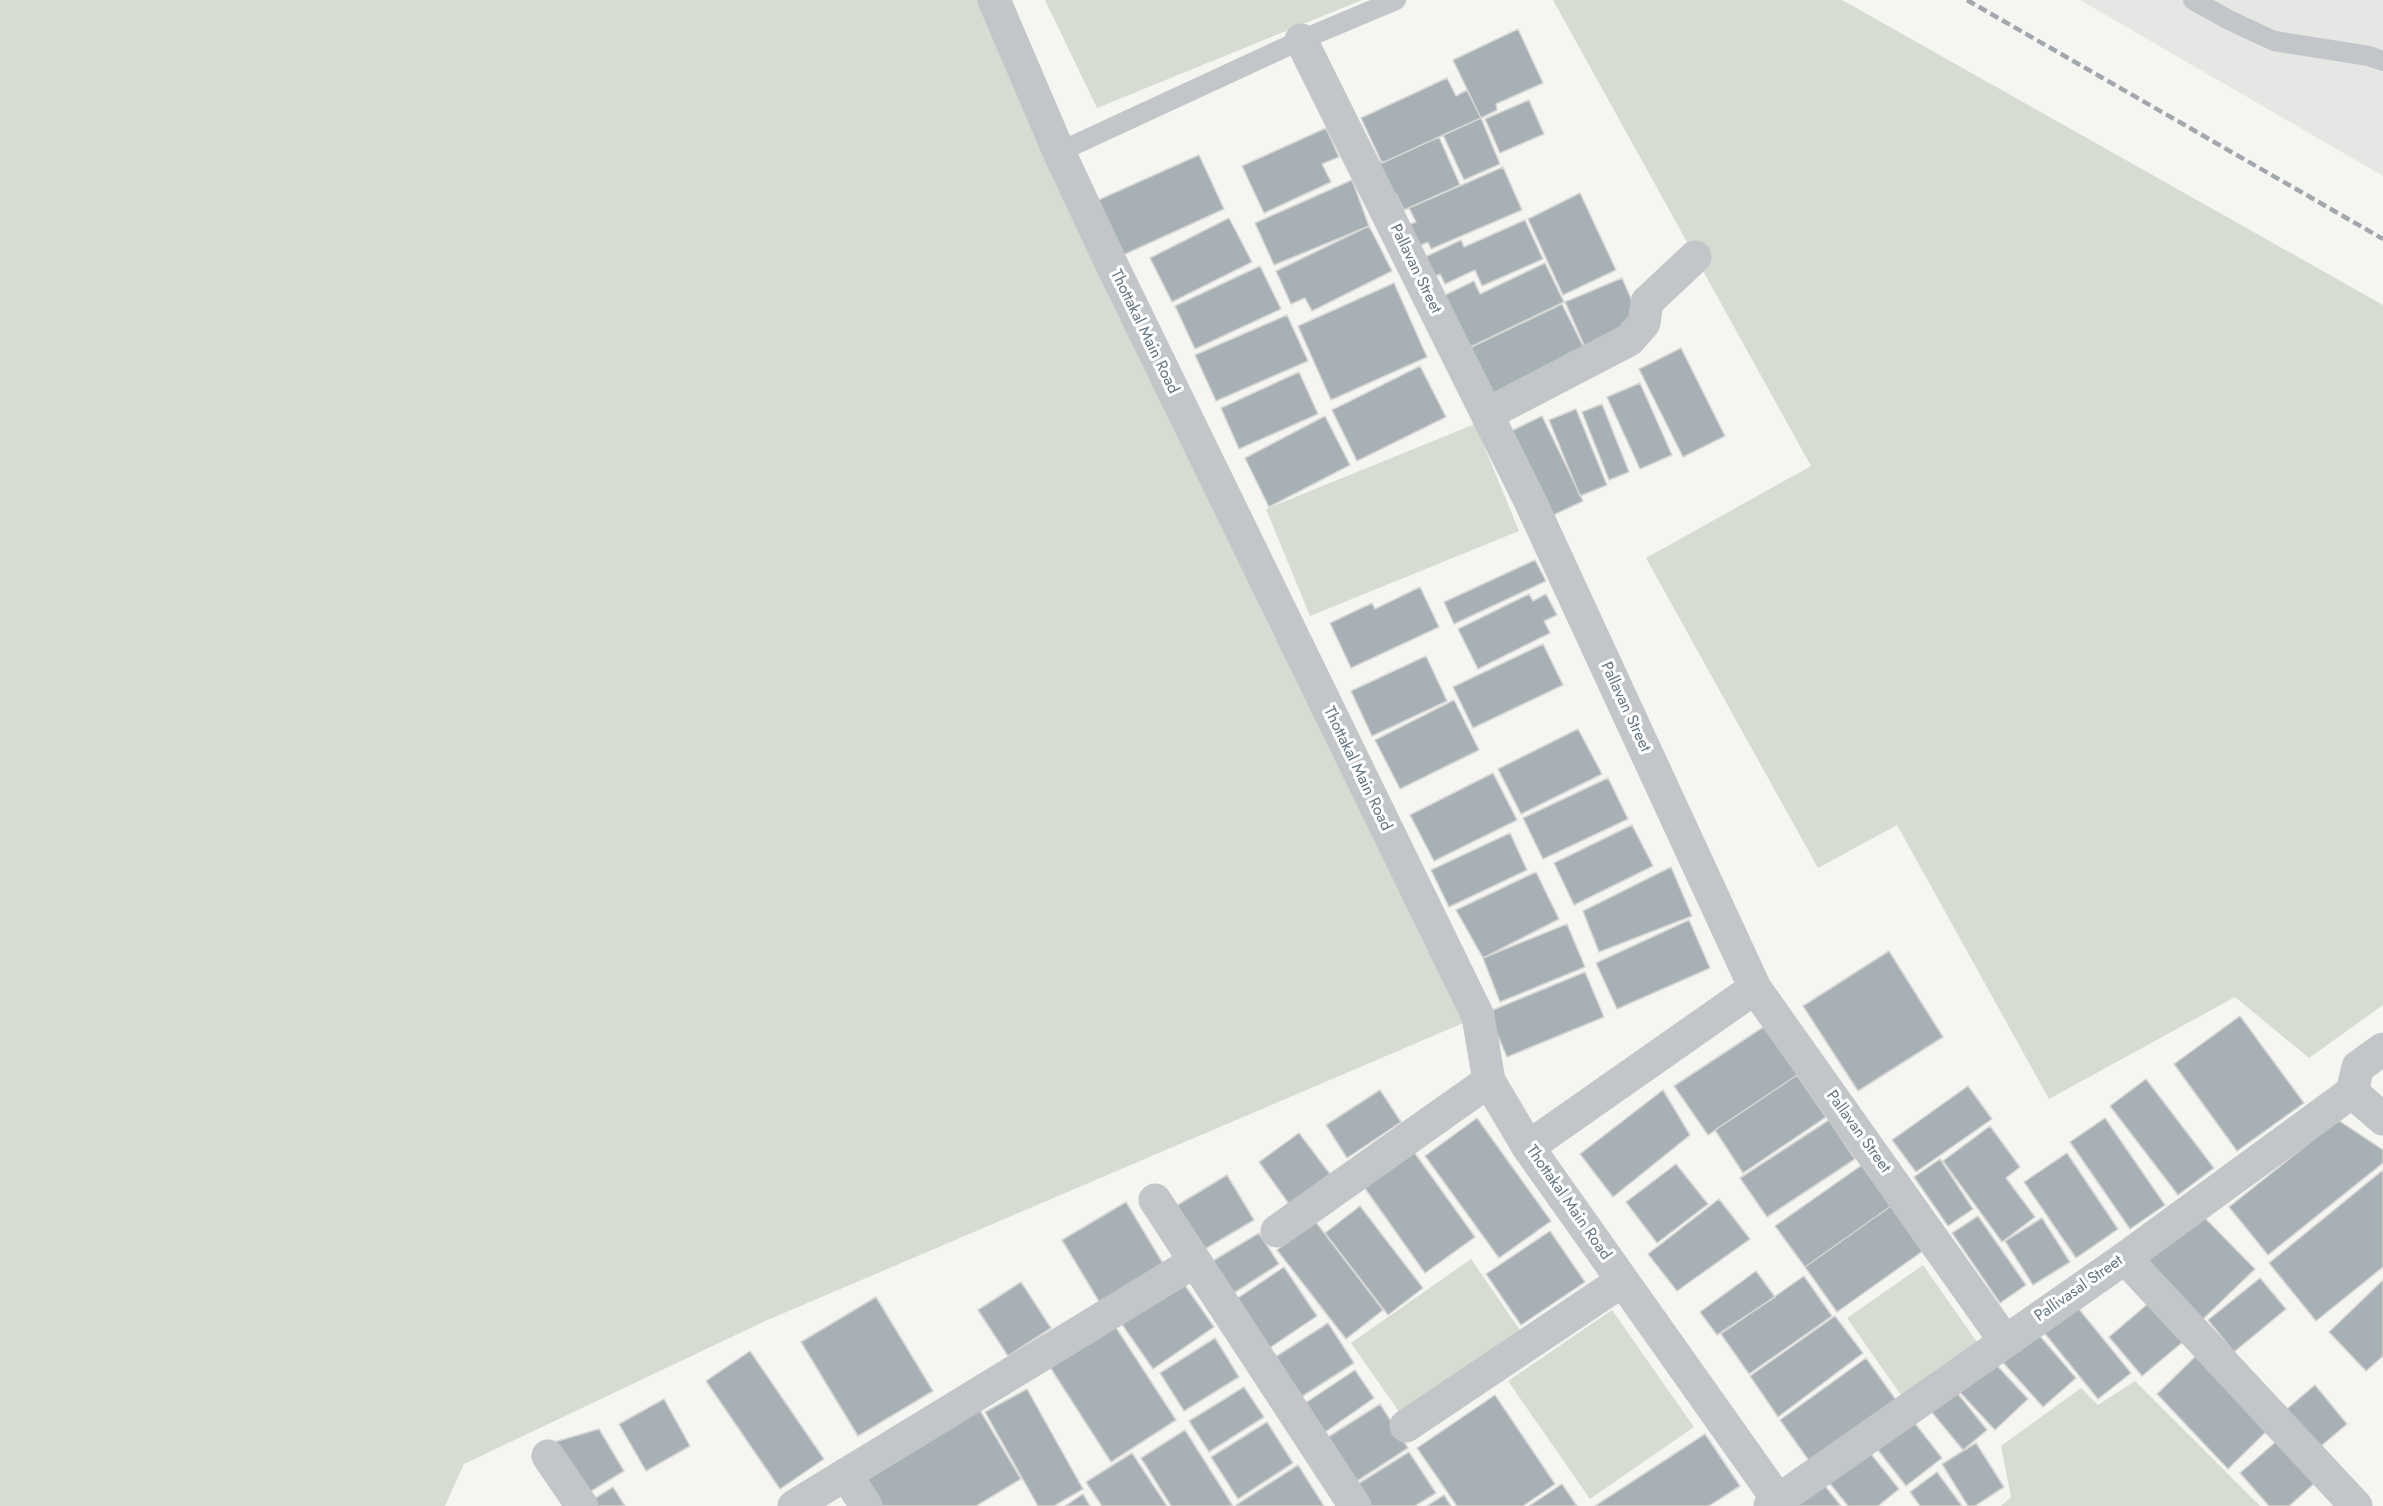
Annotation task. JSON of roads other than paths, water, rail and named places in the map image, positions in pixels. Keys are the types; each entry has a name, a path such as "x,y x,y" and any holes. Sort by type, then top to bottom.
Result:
{"street":[{"name":"Thottakal Main Road","path":"994,0 1059,152 1110,261 1478,1016 1489,1081 1528,1147 1774,1503"},
{"name":"Pallavan Street","path":"1301,40 1531,503 1755,988 2005,1341"},
{"path":"1487,414 1629,340 1644,323 1647,302 1695,257"},
{"path":"1528,1147 1755,988"},
{"path":"2383,1049 2358,1067 2352,1092 2383,1119"},
{"path":"1277,1231 1489,1081"},
{"name":"Pallivasal Street","path":"1774,1503 2125,1258 2352,1092"},
{"path":"1155,1200 1355,1506"},
{"path":"2125,1258 2356,1506"},
{"path":"794,1506 1194,1262"},
{"path":"1406,1426 1622,1281"},
{"path":"548,1456 582,1506"},
{"path":"846,1474 866,1506"}],"lane":[{"path":"1059,152 1301,40 1396,0"},
{"path":"2193,0 2229,21 2274,41 2369,56 2383,61"}],"railway":[{"path":"1967,0 2383,239"}]}
